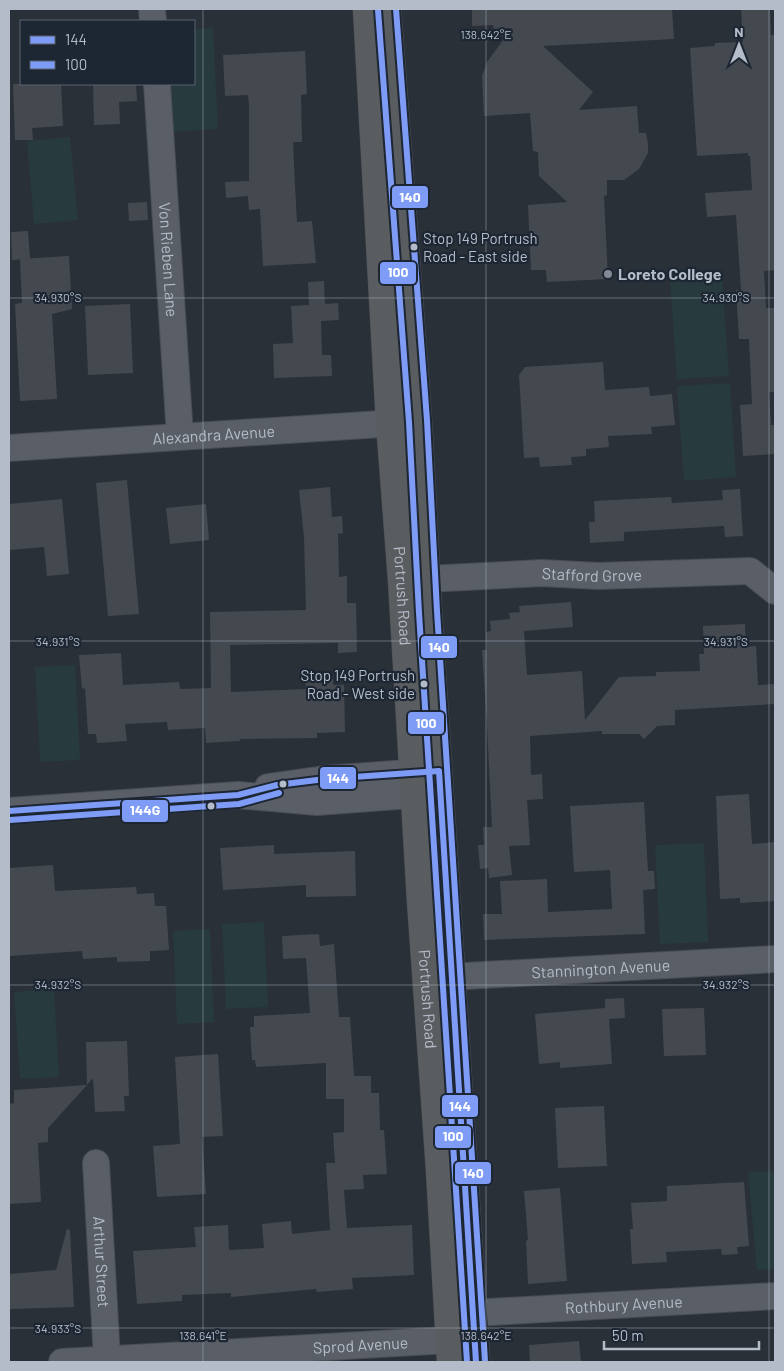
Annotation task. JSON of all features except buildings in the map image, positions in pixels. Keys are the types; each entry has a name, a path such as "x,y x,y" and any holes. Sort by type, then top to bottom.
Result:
{"highway":[{"name":"Portrush Road","path":"367,9 390,423 414,579"},
{"name":"Portrush Road","path":"387,9 418,421 414,579 439,977 476,1362"},
{"name":"Portrush Road","path":"439,977 440,1170 450,1351"}],"street":[{"name":"Von Rieben Lane","path":"157,85 180,436"},
{"name":"Alexandra Avenue","path":"9,448 418,421"},
{"name":"Stafford Grove","path":"414,579 542,573 598,576 750,571 775,591"},
{"path":"9,811 238,795 317,802 427,783"},
{"name":"Stannington Avenue","path":"439,977 775,959"},
{"name":"Arthur Street","path":"96,1163 107,1359"},
{"name":"Rothbury Avenue","path":"472,1313 775,1296"},
{"name":"Sprod Avenue","path":"62,1362 107,1359 450,1351"}],"green space":[{"path":"213,28 218,129 170,132 167,85 195,85 195,29"},
{"path":"70,137 78,220 34,224 27,141"},
{"path":"722,277 729,376 677,379 670,280"},
{"path":"730,383 736,477 684,481 677,386"},
{"path":"75,665 80,760 40,762 35,667"},
{"path":"704,843 708,942 660,944 655,845"},
{"path":"264,922 268,1007 226,1009 222,924"},
{"path":"210,929 214,1022 177,1024 173,931"},
{"path":"54,989 59,1077 20,1079 14,992"},
{"path":"775,1171 775,1269 757,1270 748,1172"}],"transit line":[{"name":"140","path":"396,9 427,420 437,611 485,1361"},
{"name":"100","path":"378,10 409,422 419,613 467,1362"},
{"name":"144","path":"9,811 238,795 277,785 325,779 439,771 476,1362"},
{"name":"144G","path":"10,820 239,804 279,793"}],"place":[{"name":"Stop 149 Portrush Road - East side","path":"414,247"},
{"name":"Loreto College","path":"608,274"},
{"name":"Stop 149 Portrush Road - West side","path":"424,684"}]}
